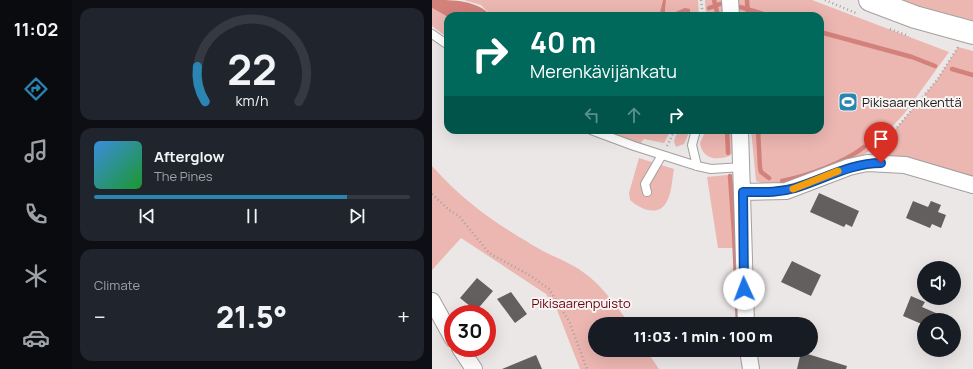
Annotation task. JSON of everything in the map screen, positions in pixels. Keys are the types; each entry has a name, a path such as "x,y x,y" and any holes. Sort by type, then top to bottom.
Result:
{"street":[{"path":"730,0 731,12"},
{"path":"870,0 915,17 973,33"},
{"path":"740,134 743,192 743,278 746,317"},
{"path":"743,192 786,190 849,167 867,163 905,165 973,185"},
{"path":"432,301 444,323"},
{"path":"466,357 474,369"},
{"path":"749,357 751,369"}],"lane":[{"path":"432,34 444,42"},
{"path":"602,134 697,166 711,168 742,167"},
{"path":"695,134 692,145 697,166"},
{"path":"647,192 645,184 662,155"}],"path":[{"path":"701,0 702,12"},
{"path":"867,163 937,80 947,64"},
{"path":"870,129 878,150"},
{"path":"662,155 672,134"},
{"path":"432,194 449,210 459,216 489,253 531,276 549,289 569,321 587,369"}],"green space":[{"path":"464,0 663,0 660,12 488,12 481,5"},
{"path":"666,0 698,0 699,12 689,12 690,9 665,12"},
{"path":"705,0 723,0 724,12 706,12"},
{"path":"736,0 812,0 949,52 904,114 869,151 858,159 794,184 764,184 756,181 751,134 824,134 824,12 738,12"},
{"path":"890,0 973,0 973,23"},
{"path":"432,8 444,15 444,35 432,26"},
{"path":"958,47 973,51 973,185 867,163 937,80"},
{"path":"611,134 669,134 664,143 644,139 639,145"},
{"path":"677,134 688,134 684,144 676,147 674,141"},
{"path":"704,134 733,134 734,149 731,155 721,158 712,158 704,153 701,149 700,143"},
{"path":"639,158 674,169 669,197 664,206 654,211 644,209 630,200 629,193"},
{"name":"Pikisaarenpuisto","path":"432,166 458,192 497,223 543,251 578,269 590,277 603,289 625,317 588,317 588,357 651,357 659,369 580,369 557,310 546,294 461,238 432,270"},
{"path":"731,176 733,181 733,248 718,248 707,177"}],"shaded area":[{"path":"432,0 449,0 472,4 487,12 444,12 444,15 432,8"},
{"path":"663,0 666,0 665,12 660,12"},
{"path":"685,8 690,9 690,12 675,12"}],"building":[{"path":"819,193 859,211 852,227 846,224 844,227 810,212"},
{"path":"913,201 928,207 931,201 941,205 938,212 946,215 941,228 932,224 930,228 906,218"},
{"path":"792,261 821,275 811,296 781,282"},
{"path":"477,278 493,291 481,305 469,305 460,298"},
{"path":"511,292 527,314 515,323 497,299"},
{"path":"911,296 917,299 917,305 923,305 922,307 936,313 917,313 917,322 903,316"},
{"path":"536,355 542,369 502,369"},
{"path":"800,357 817,357 847,366 846,369 797,369"}],"waterway":[{"path":"714,0 717,12"},
{"path":"747,0 748,12"},
{"path":"709,8 720,4"},
{"path":"740,7 757,12"},
{"path":"824,33 912,57 935,66"},
{"path":"952,69 973,75"},
{"path":"727,134 728,153"},
{"path":"758,134 760,168 761,172 769,178"},
{"path":"782,181 803,176 825,168 856,153 864,147"},
{"path":"730,176 738,317"}],"slow traffic":[{"path":"793,189 838,171"}],"place":[{"name":"Pikisaarenkenttä","path":"848,102"}],"route":[{"path":"744,289 743,192 777,192 796,188 849,167 867,163 881,163"}]}
